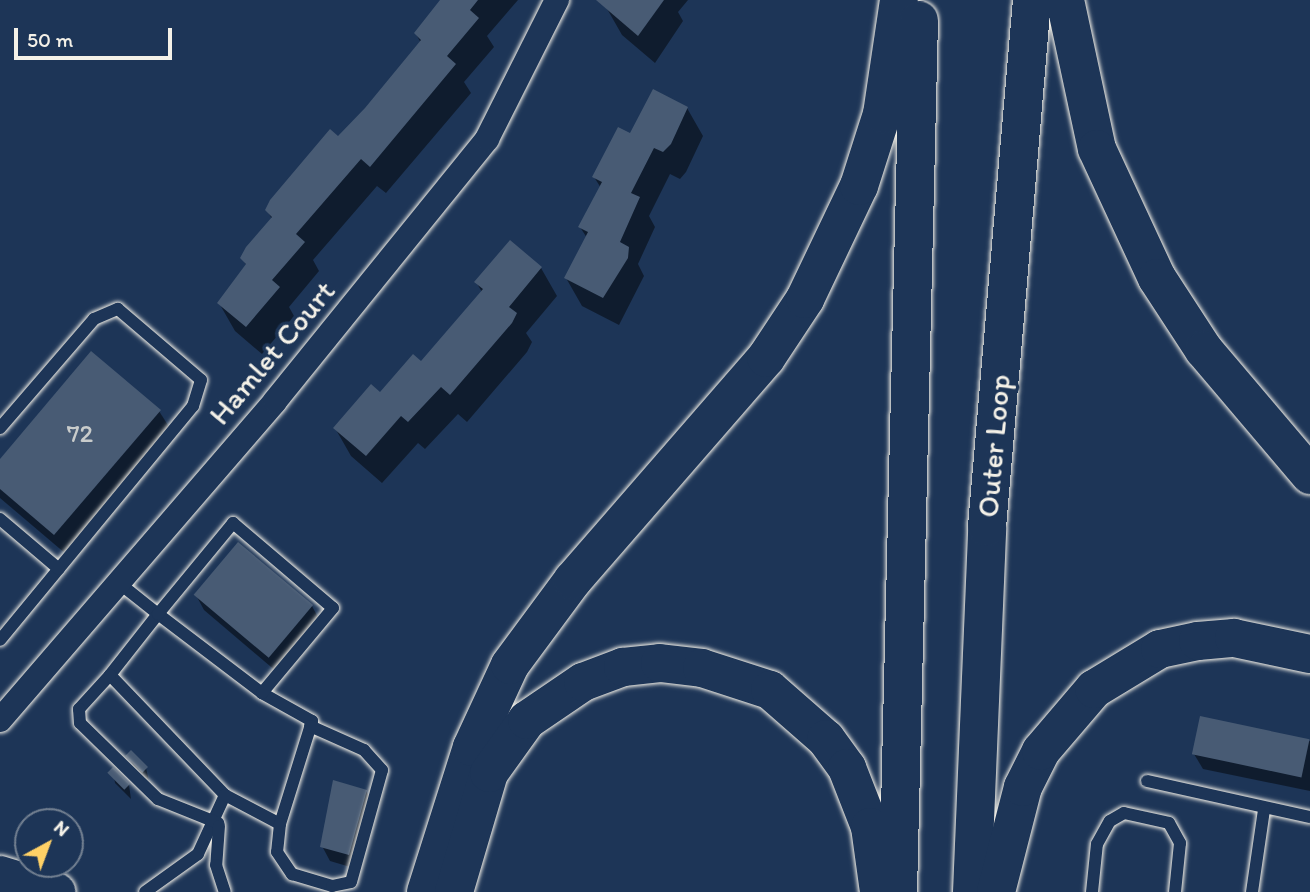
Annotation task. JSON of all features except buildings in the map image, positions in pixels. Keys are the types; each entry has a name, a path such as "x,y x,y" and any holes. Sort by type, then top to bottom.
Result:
{"main road":[{"path":"426,892 472,747 510,665 573,580 766,358 805,299 859,186 883,114 900,0"},
{"path":"898,892 919,0"},
{"name":"Outer Loop","path":"972,892 987,527 1032,0"},
{"path":"1065,0 1097,149 1157,278 1204,350 1310,475"},
{"path":"996,892 1023,787 1041,751 1094,689 1160,649 1198,641 1234,638 1310,654"},
{"path":"454,892 489,773 508,742 548,702 623,667 702,668 770,691 826,739 847,768 870,827 879,892"},
{"path":"469,845 475,892"},
{"path":"0,875 54,892"}],"street":[{"name":"Hamlet Court","path":"0,720 119,583 487,139 556,0"}],"lane":[{"path":"0,428 94,318 118,309 201,380 193,406 0,640"},
{"path":"0,519 59,569"},
{"path":"218,823 158,799 80,723 79,709 110,675 233,523 333,608 262,693"},
{"path":"119,583 262,693 312,721 310,726 280,824 277,852 292,874 332,886 351,881 383,770 364,750 310,726"},
{"path":"110,675 225,795 280,824"},
{"path":"1147,780 1264,810 1310,817"},
{"path":"225,795 218,823 216,865 225,892"},
{"path":"1252,892 1264,810"},
{"path":"1092,892 1097,844 1110,821 1124,813 1169,823 1180,843 1175,892"},
{"path":"145,892 186,866 218,823"}]}
